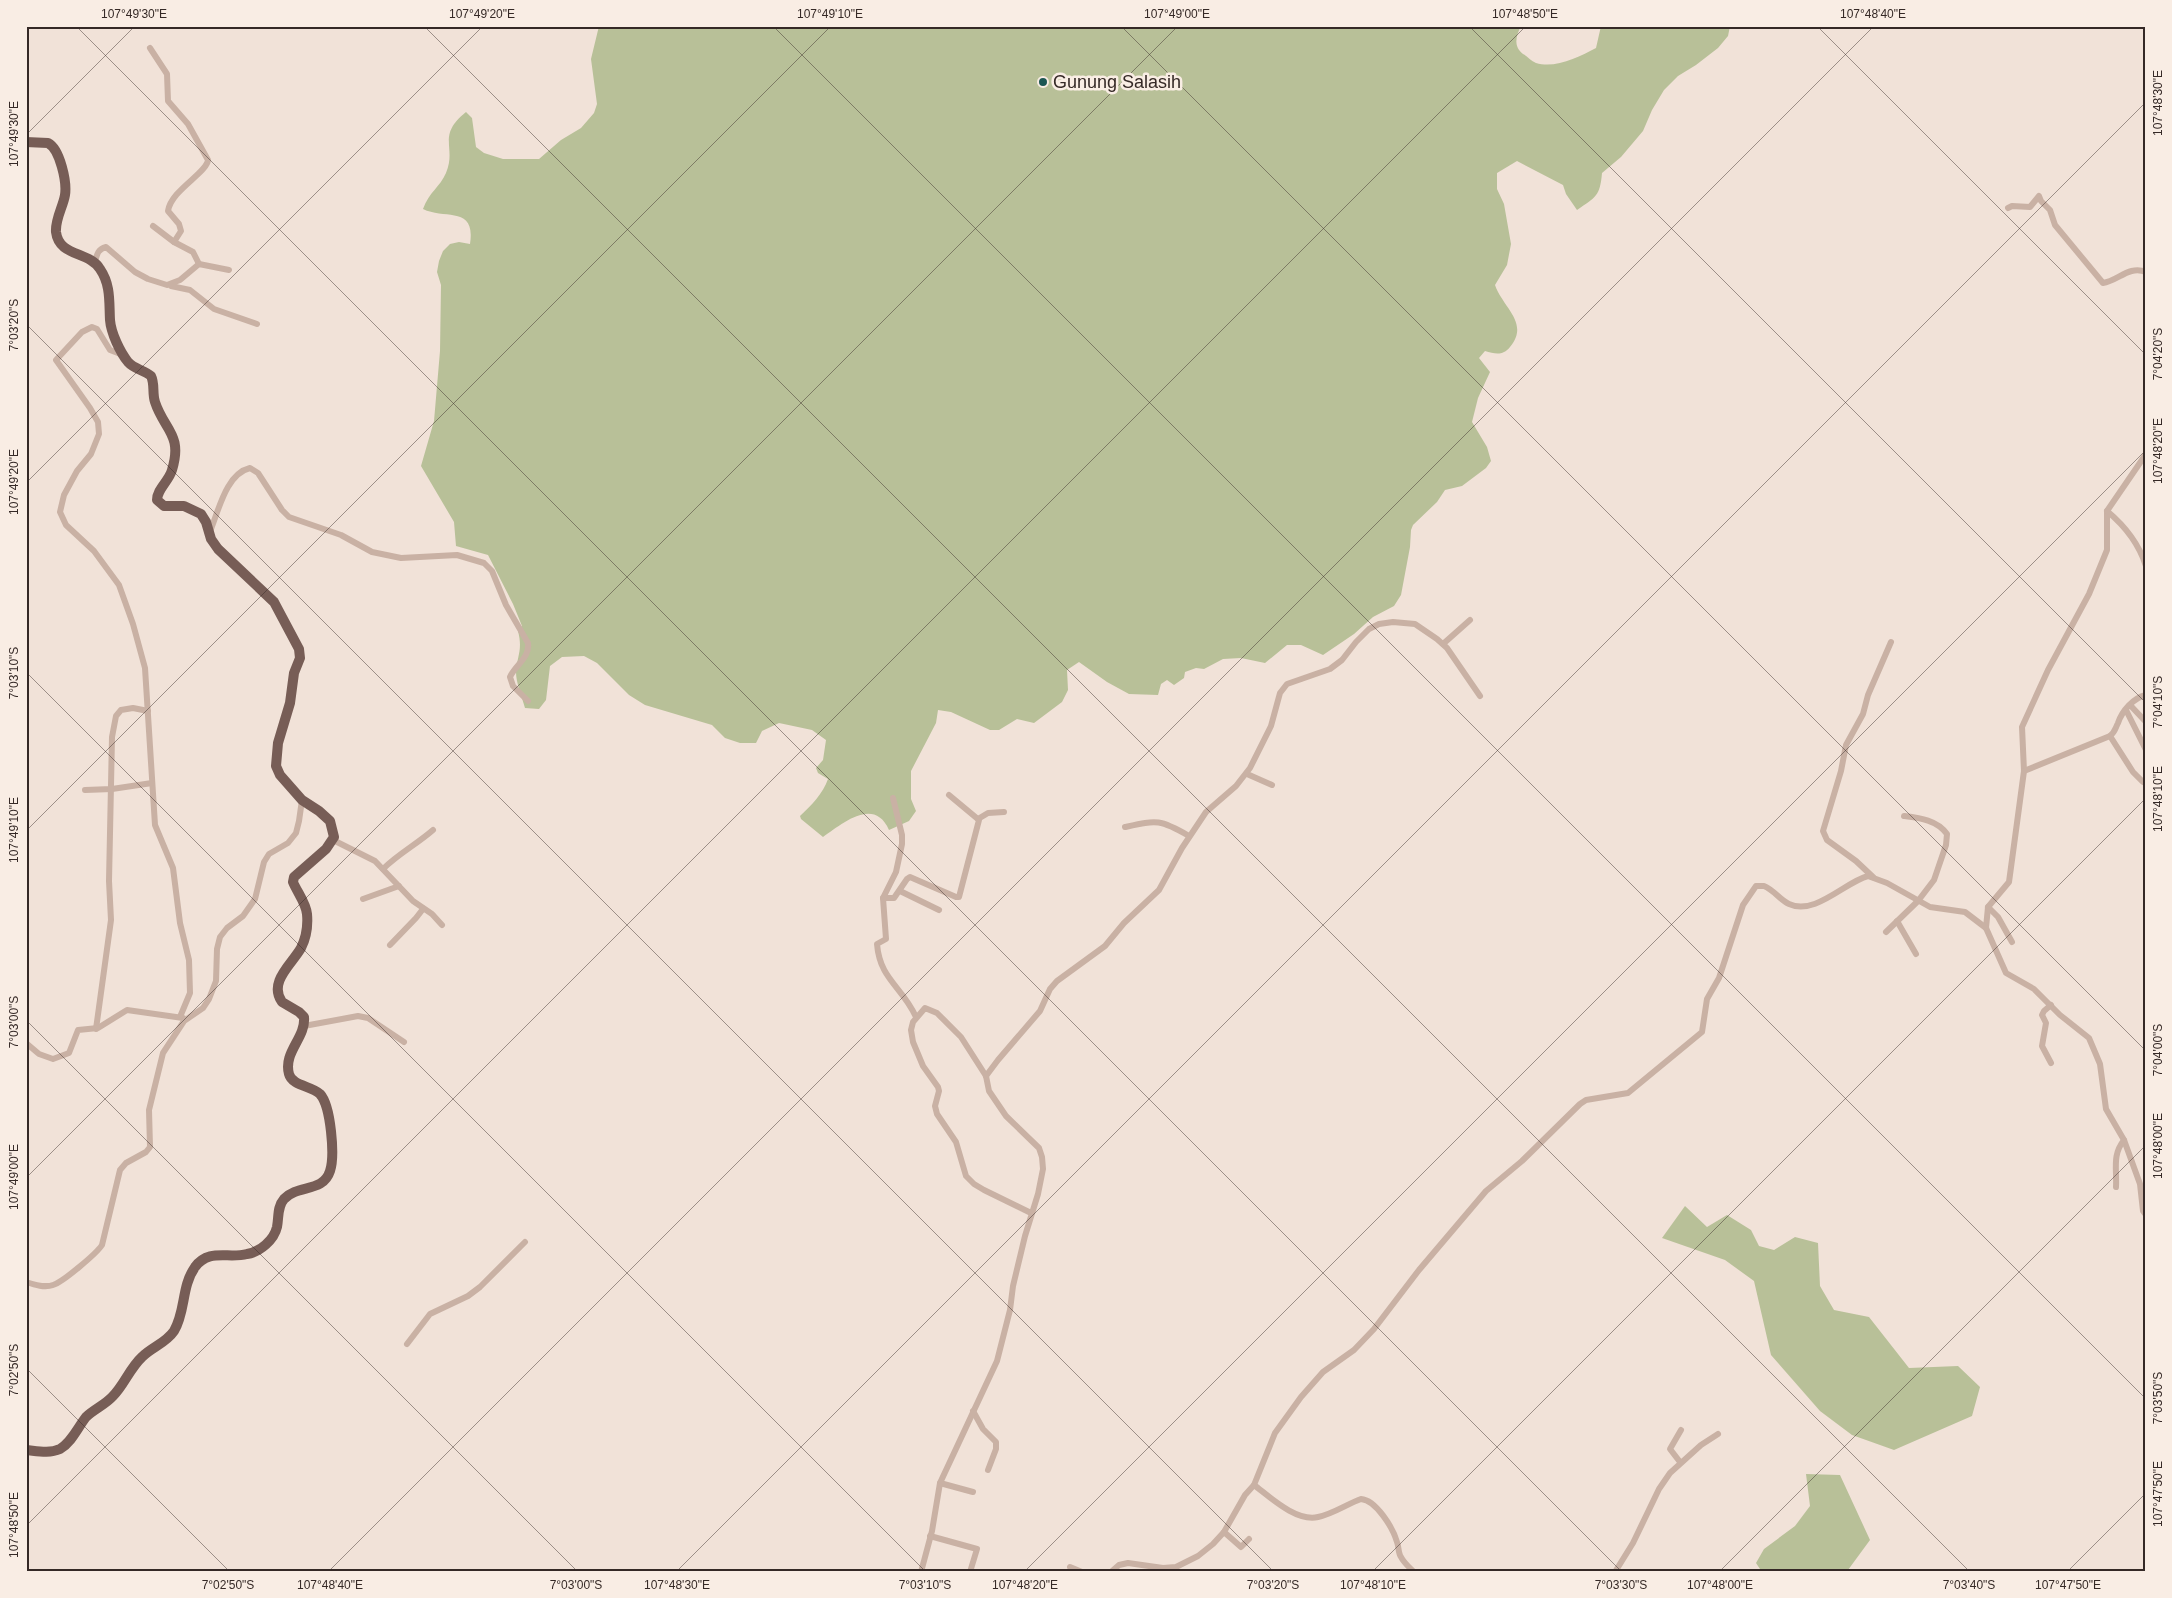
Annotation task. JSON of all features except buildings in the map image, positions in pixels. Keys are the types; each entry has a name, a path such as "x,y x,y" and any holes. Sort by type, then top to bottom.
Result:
{"main road":[{"path":"26,142 48,143 54,147 60,162 66,190 56,225 58,240 65,248 95,262 102,272 107,284 111,327 124,355 131,364 151,376 155,403 174,438 174,465 170,477 158,494 157,500 164,506 184,506 204,517 209,535 218,549 270,597 283,616 299,649 300,658 294,673 290,703 278,743 276,759 280,775 302,800 330,821 333,830 333,840 310,864 296,873 293,879 307,912 306,931 300,950 282,975 278,993 284,1005 304,1016 302,1034 292,1048 289,1073 296,1082 318,1092 326,1106 332,1168 322,1184 293,1193 284,1199 279,1209 276,1231 258,1250 237,1256 210,1256 201,1261 187,1282 178,1322 170,1336 142,1357 114,1395 90,1414 63,1446 50,1452 26,1450"}],"street":[{"path":"150,48 167,74 168,101 188,124 208,160 205,167 184,185 169,206 168,211 179,224 181,230 174,242"},
{"path":"2008,208 2012,206 2030,207 2039,196 2041,201 2050,210 2055,225 2103,283 2130,271 2141,270 2146,272"},
{"path":"153,226 194,254 199,264"},
{"path":"95,262 97,252 101,248 106,247 135,272 148,279 190,290 214,309 257,324"},
{"path":"199,264 229,270"},
{"path":"167,285 180,280 199,264"},
{"path":"26,1282 43,1286 55,1284 100,1248 105,1238 120,1170 126,1163 146,1152 150,1147 149,1110 161,1060 183,1018 190,993 189,960 180,923 173,868 154,825 145,668 133,624 119,585 94,550 66,525 60,509 64,495 77,471 91,454 98,434 98,422 56,360 82,332 92,327 97,329 110,350 124,355"},
{"path":"1986,928 1988,907 2010,882 2024,771 2022,728 2048,670 2089,594 2106,550 2108,511 2146,454"},
{"path":"209,535 224,492 236,477 250,468 258,473 279,507 289,517 341,535 372,552 401,558 457,555 480,561 492,571 506,605 528,643 527,653 510,677 513,686 528,701"},
{"path":"2108,511 2140,547 2146,566"},
{"path":"1443,644 1470,620"},
{"path":"986,1076 1040,1011 1050,989 1057,981 1105,946 1124,923 1159,890 1189,836 1206,812 1247,774 1272,726 1282,689 1292,682 1330,669 1342,660 1369,629 1385,622 1408,623 1421,627 1443,644 1480,696"},
{"path":"1891,642 1868,695 1863,714 1846,745 1823,832 1827,840 1856,861 1873,877 1934,908 1965,912 1986,928 2006,973 2034,989 2089,1038 2100,1064 2106,1109 2124,1140 2140,1184 2143,1211 2146,1214"},
{"path":"2024,771 2110,736 2115,731 2119,720 2128,707 2138,698 2146,695"},
{"path":"2128,707 2146,722"},
{"path":"2128,707 2146,750"},
{"path":"96,1029 111,920 109,881 112,737 117,714 125,708 148,711"},
{"path":"2110,736 2133,772 2143,782"},
{"path":"1247,774 1272,785"},
{"path":"85,790 112,789 152,783"},
{"path":"949,795 978,819"},
{"path":"892,798 902,835 902,844 896,872 883,898 886,940 877,944 878,957 883,971 904,996 916,1017"},
{"path":"26,1043 39,1054 53,1059 64,1056 70,1051 78,1030 96,1029 127,1010 183,1018 203,1008 209,999 216,980 217,949 220,937 227,928 243,916 255,899 264,862 269,854 288,843 296,834 302,800"},
{"path":"883,898 894,898 910,877 959,897 978,819 988,813 1004,812"},
{"path":"1886,932 1918,901 1936,877 1946,845 1947,834 1942,828 1928,820 1904,816"},
{"path":"1124,827 1157,821 1168,824 1189,836"},
{"path":"383,869 397,856 433,830"},
{"path":"333,840 369,857 422,909 432,914 442,925"},
{"path":"1111,1572 1119,1565 1128,1563 1163,1568 1176,1567 1198,1556 1213,1544 1224,1532 1239,1502 1254,1485 1275,1433 1291,1410 1323,1372 1349,1353 1374,1329 1419,1270 1486,1191 1522,1161 1577,1106 1586,1100 1628,1093 1702,1032 1707,999 1719,978 1743,905 1756,886 1764,886 1787,903 1802,906 1828,898 1866,876 1873,877"},
{"path":"362,899 399,886"},
{"path":"900,891 939,910"},
{"path":"1988,907 1998,917 2012,942"},
{"path":"390,945 422,909"},
{"path":"1897,921 1916,954"},
{"path":"2051,1006 2042,1015 2046,1023 2042,1043 2051,1063"},
{"path":"921,1572 940,1483 988,1381 999,1352 1010,1310 1013,1286 1042,1175 1042,1153 1034,1142 1006,1116 989,1091 986,1076 960,1037 937,1013 926,1008 916,1017 911,1030 914,1047 923,1066 938,1087 940,1092 935,1106 937,1114 956,1142 966,1176 984,1190 1031,1213"},
{"path":"304,1026 358,1016 368,1018 404,1042"},
{"path":"2116,1187 2115,1156 2118,1147 2124,1140"},
{"path":"407,1344 430,1314 464,1299 474,1292 525,1242"},
{"path":"973,1411 980,1424 996,1442 996,1449 988,1470"},
{"path":"1680,1462 1670,1449 1681,1430"},
{"path":"1615,1572 1645,1520 1659,1490 1680,1462 1718,1434"},
{"path":"940,1483 973,1492"},
{"path":"1254,1485 1292,1511 1312,1518 1322,1516 1361,1499 1370,1501 1392,1532 1402,1559 1414,1572"},
{"path":"1224,1532 1241,1547 1249,1539"},
{"path":"930,1536 977,1549 970,1572"},
{"path":"1070,1567 1082,1572"}],"green space":[{"path":"599,26 1521,26 1516,41 1520,51 1536,63 1551,64 1575,58 1596,48 1601,26 1730,26 1728,36 1718,48 1678,76 1664,90 1652,110 1643,131 1621,157 1602,173 1600,187 1596,195 1577,210 1566,194 1563,185 1517,161 1497,173 1497,189 1504,204 1511,244 1507,265 1495,285 1513,316 1517,330 1515,338 1505,352 1499,354 1485,351 1479,358 1490,372 1478,398 1472,422 1487,447 1491,461 1486,468 1462,486 1445,490 1437,502 1413,525 1401,595 1394,606 1373,617 1354,634 1323,655 1301,645 1287,645 1265,663 1241,658 1223,659 1204,669 1196,668 1185,672 1184,678 1174,685 1167,680 1161,684 1158,695 1129,694 1107,682 1079,662 1067,670 1068,690 1062,702 1034,723 1017,719 999,730 990,730 951,712 938,710 936,723 911,771 911,799 916,811 909,821 889,830 883,820 875,815 867,814 848,820 823,837 801,819 800,816 817,799 828,779 818,773 816,768 823,760 826,740 812,730 779,723 762,731 756,743 740,743 725,738 712,725 645,705 629,695 597,663 584,656 562,657 550,666 546,700 539,709 525,708 516,676 520,648 518,631 522,626 513,604 488,555 456,546 454,522 421,466 434,421 440,351 441,285 437,272 439,261 443,251 450,244 459,242 470,244 471,232 464,219 423,209 428,198 446,173 450,156 449,135 457,120 466,112 472,118 476,147 484,153 503,159 539,159 561,140 581,128 594,113 597,104 591,59"},
{"path":"1685,1206 1707,1227 1727,1215 1751,1230 1759,1246 1774,1250 1795,1237 1818,1243 1820,1286 1834,1310 1869,1317 1909,1368 1958,1366 1980,1387 1972,1416 1894,1450 1852,1435 1820,1411 1771,1355 1754,1281 1725,1260 1662,1238"},
{"path":"1806,1474 1840,1475 1870,1540 1848,1570 1842,1572 1762,1572 1756,1563 1764,1549 1795,1526 1810,1506"}],"place":[{"name":"Gunung Salasih","path":"1043,82"}]}
